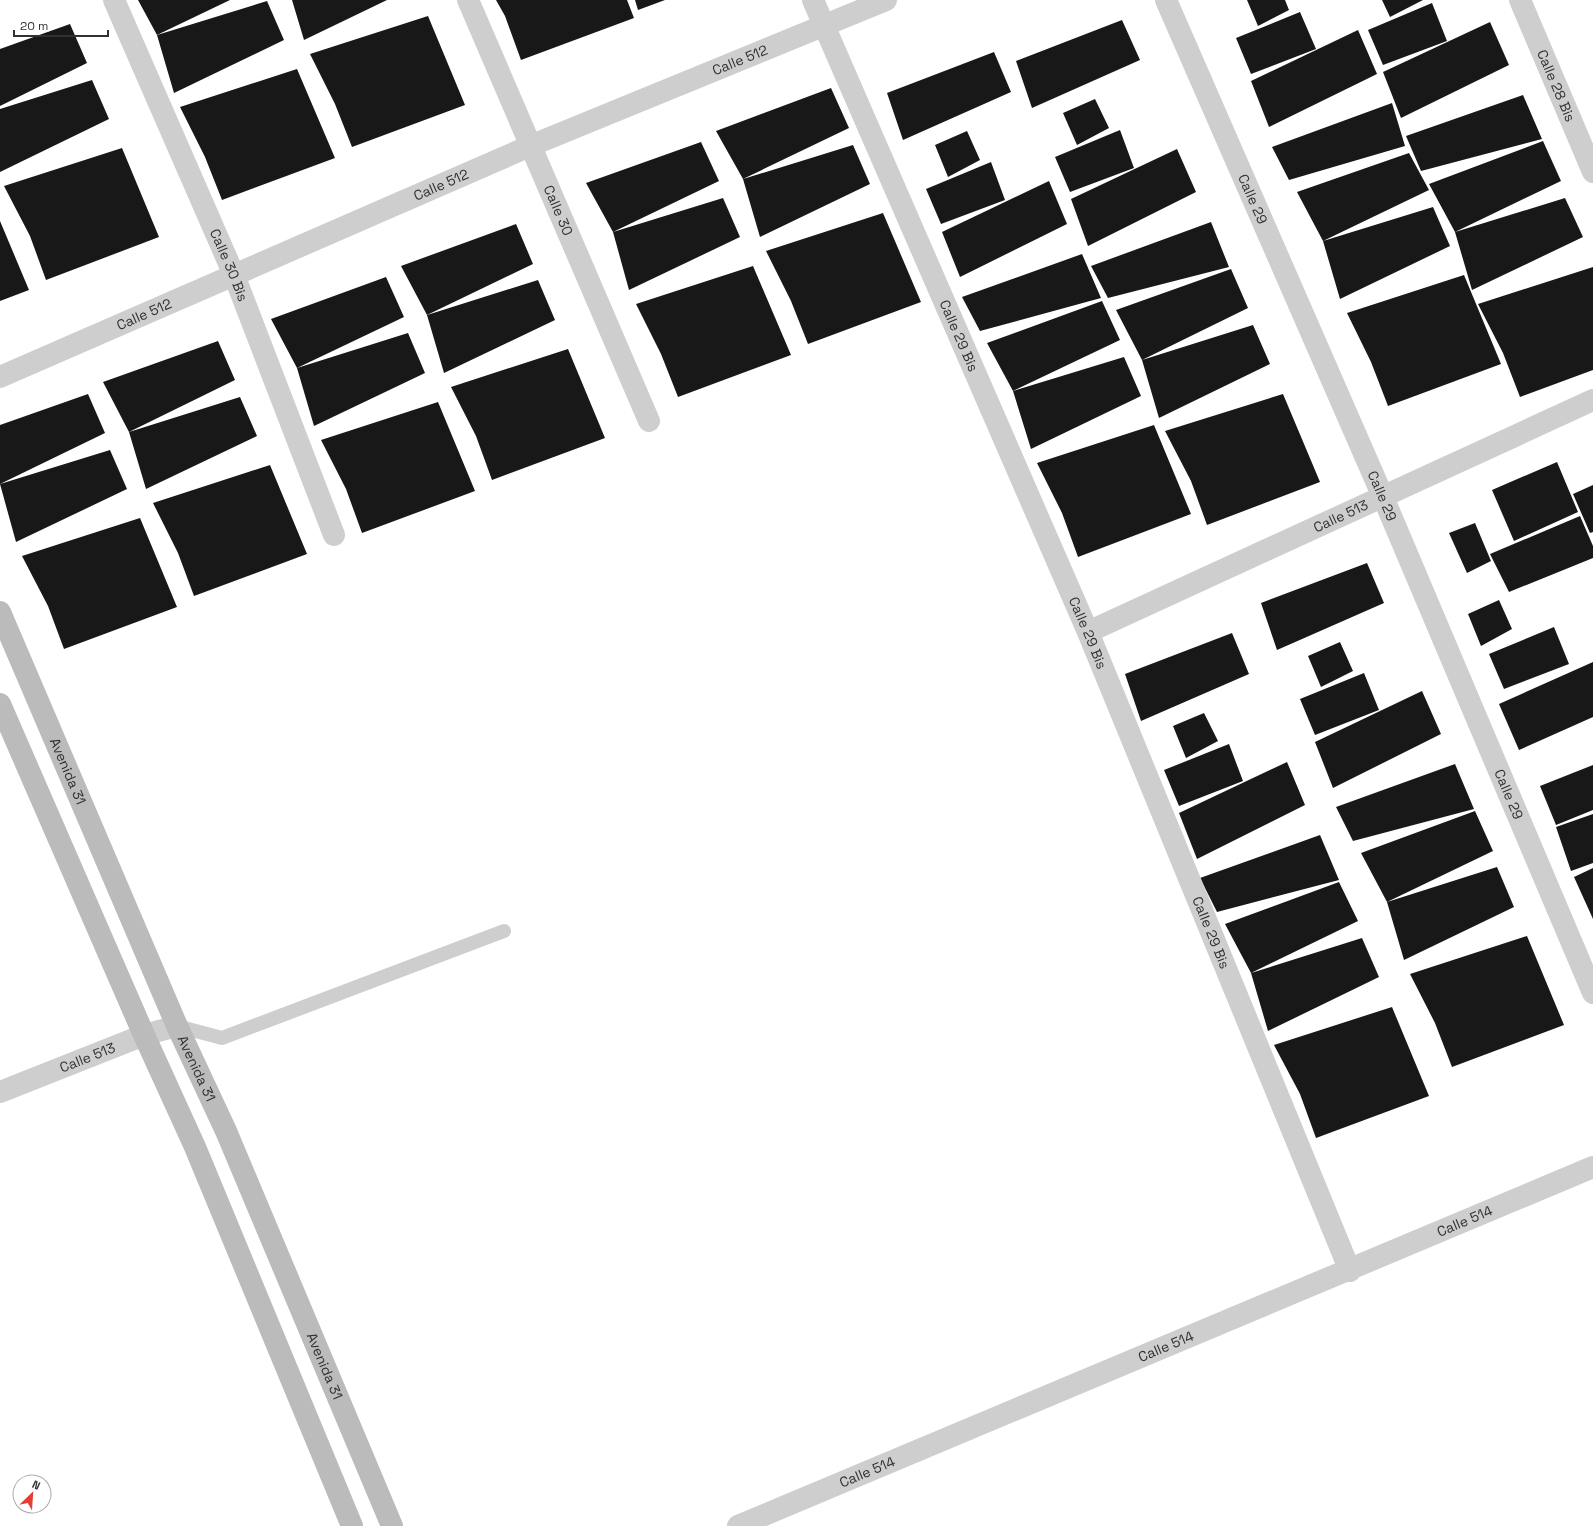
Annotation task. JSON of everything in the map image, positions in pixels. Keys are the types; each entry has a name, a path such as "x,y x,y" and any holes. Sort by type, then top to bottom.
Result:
{"street":[{"name":"Calle 30 Bis","path":"114,0 234,275 334,535"},
{"name":"Calle 30","path":"468,0 648,421"},
{"name":"Calle 29 Bis","path":"813,0 1088,632 1350,1270"},
{"name":"Calle 512","path":"0,377 530,146 886,0"},
{"name":"Calle 29","path":"1166,0 1383,497 1593,994"},
{"name":"Calle 28 Bis","path":"1520,0 1593,172"},
{"name":"Calle 513","path":"1088,632 1593,400"},
{"name":"Avenida 31","path":"0,612 177,1026 226,1131 392,1526"},
{"path":"0,704 144,1035 195,1147 352,1526"},
{"name":"Calle 513","path":"0,1092 144,1035 177,1026"},
{"name":"Calle 514","path":"738,1526 1593,1167"}],"lane":[{"path":"177,1026 222,1038 504,931"}],"building":[{"path":"138,0 230,0 157,35"},
{"path":"292,0 387,0 304,40"},
{"path":"496,0 627,0 634,18 521,60 505,16"},
{"path":"635,0 665,0 638,10"},
{"path":"1247,0 1285,0 1289,10 1258,26"},
{"path":"1382,0 1423,0 1390,17"},
{"path":"267,1 284,40 174,93 157,35"},
{"path":"1432,3 1447,41 1383,65 1368,30"},
{"path":"1300,12 1316,49 1251,74 1236,38"},
{"path":"428,16 465,105 352,147 335,104 310,54"},
{"path":"1122,20 1140,60 1032,108 1016,61"},
{"path":"1490,22 1509,65 1401,118 1383,72"},
{"path":"70,24 87,63 0,106 0,49"},
{"path":"1358,30 1377,74 1269,127 1251,81"},
{"path":"994,52 1011,92 903,140 887,93"},
{"path":"297,69 335,158 222,200 205,157 180,107"},
{"path":"92,80 109,119 0,172 0,109"},
{"path":"831,88 849,128 743,179 716,131"},
{"path":"1523,95 1542,139 1421,171 1406,136"},
{"path":"1095,99 1109,128 1077,145 1063,113"},
{"path":"1392,103 1405,146 1289,180 1272,147"},
{"path":"1120,130 1134,168 1070,192 1055,157"},
{"path":"967,131 980,160 948,177 935,145"},
{"path":"1543,141 1561,181 1455,232 1429,184"},
{"path":"701,142 719,181 613,232 586,183"},
{"path":"853,145 870,184 760,237 743,179"},
{"path":"122,148 159,237 46,280 30,236 4,186"},
{"path":"1177,149 1196,192 1088,246 1071,199"},
{"path":"1409,153 1429,190 1323,241 1297,192"},
{"path":"991,162 1005,200 941,224 926,189"},
{"path":"1049,181 1067,224 960,277 942,232"},
{"path":"723,198 740,237 629,290 613,232"},
{"path":"1565,198 1583,237 1472,290 1455,232"},
{"path":"1433,207 1450,246 1340,299 1323,241"},
{"path":"883,213 921,302 808,344 791,301 766,251"},
{"path":"0,221 29,290 0,301"},
{"path":"1211,222 1229,267 1108,298 1091,266"},
{"path":"516,224 533,264 427,315 401,266"},
{"path":"1082,254 1101,298 980,331 962,297"},
{"path":"753,266 791,355 678,397 661,354 636,304"},
{"path":"1593,267 1593,370 1520,397 1503,353 1478,304"},
{"path":"1231,269 1248,308 1142,360 1116,310"},
{"path":"1464,275 1501,364 1388,406 1371,362 1347,313"},
{"path":"386,277 404,317 297,368 271,319"},
{"path":"538,280 555,320 444,373 427,315"},
{"path":"1102,301 1120,340 1013,391 987,343"},
{"path":"1253,325 1270,364 1159,418 1142,360"},
{"path":"408,333 425,373 314,426 297,368"},
{"path":"218,341 235,380 129,432 103,382"},
{"path":"568,349 605,438 492,480 476,436 451,387"},
{"path":"1124,357 1141,396 1031,449 1013,391"},
{"path":"88,394 105,433 0,484 0,425"},
{"path":"1283,394 1320,482 1207,525 1191,481 1165,431"},
{"path":"240,397 257,436 146,489 129,432"},
{"path":"438,402 475,491 362,533 346,489 321,440"},
{"path":"1154,425 1191,514 1078,557 1062,513 1037,463"},
{"path":"110,450 127,489 16,542 0,484"},
{"path":"1557,462 1578,512 1514,541 1492,490"},
{"path":"270,465 307,554 194,596 178,553 153,503"},
{"path":"1593,485 1593,532 1590,533 1573,494"},
{"path":"1580,516 1593,546 1593,558 1509,592 1490,554"},
{"path":"140,518 177,607 64,649 48,606 22,556"},
{"path":"1475,523 1491,561 1467,573 1449,533"},
{"path":"1367,563 1384,603 1277,650 1261,603"},
{"path":"1499,600 1512,629 1481,646 1468,614"},
{"path":"1554,627 1569,664 1504,689 1489,654"},
{"path":"1232,633 1249,674 1141,721 1125,674"},
{"path":"1340,642 1353,671 1321,687 1308,656"},
{"path":"1593,662 1593,717 1519,750 1499,704"},
{"path":"1364,673 1379,710 1315,735 1300,699"},
{"path":"1422,691 1441,734 1333,788 1315,742"},
{"path":"1204,713 1218,741 1186,758 1173,726"},
{"path":"1229,744 1243,781 1179,806 1164,770"},
{"path":"1287,762 1305,805 1197,859 1179,813"},
{"path":"1455,764 1474,809 1353,841 1336,807"},
{"path":"1593,765 1593,810 1556,825 1540,786"},
{"path":"1475,811 1493,851 1387,902 1361,853"},
{"path":"1593,814 1593,863 1571,871 1556,827"},
{"path":"1320,835 1339,880 1217,912 1200,878"},
{"path":"1497,867 1514,907 1404,960 1387,902"},
{"path":"1593,868 1593,919 1574,877"},
{"path":"1339,882 1358,921 1251,973 1225,924"},
{"path":"1527,936 1564,1025 1452,1067 1435,1023 1410,974"},
{"path":"1362,938 1379,977 1268,1031 1251,973"},
{"path":"1392,1007 1429,1096 1316,1138 1300,1094 1274,1045"}]}
